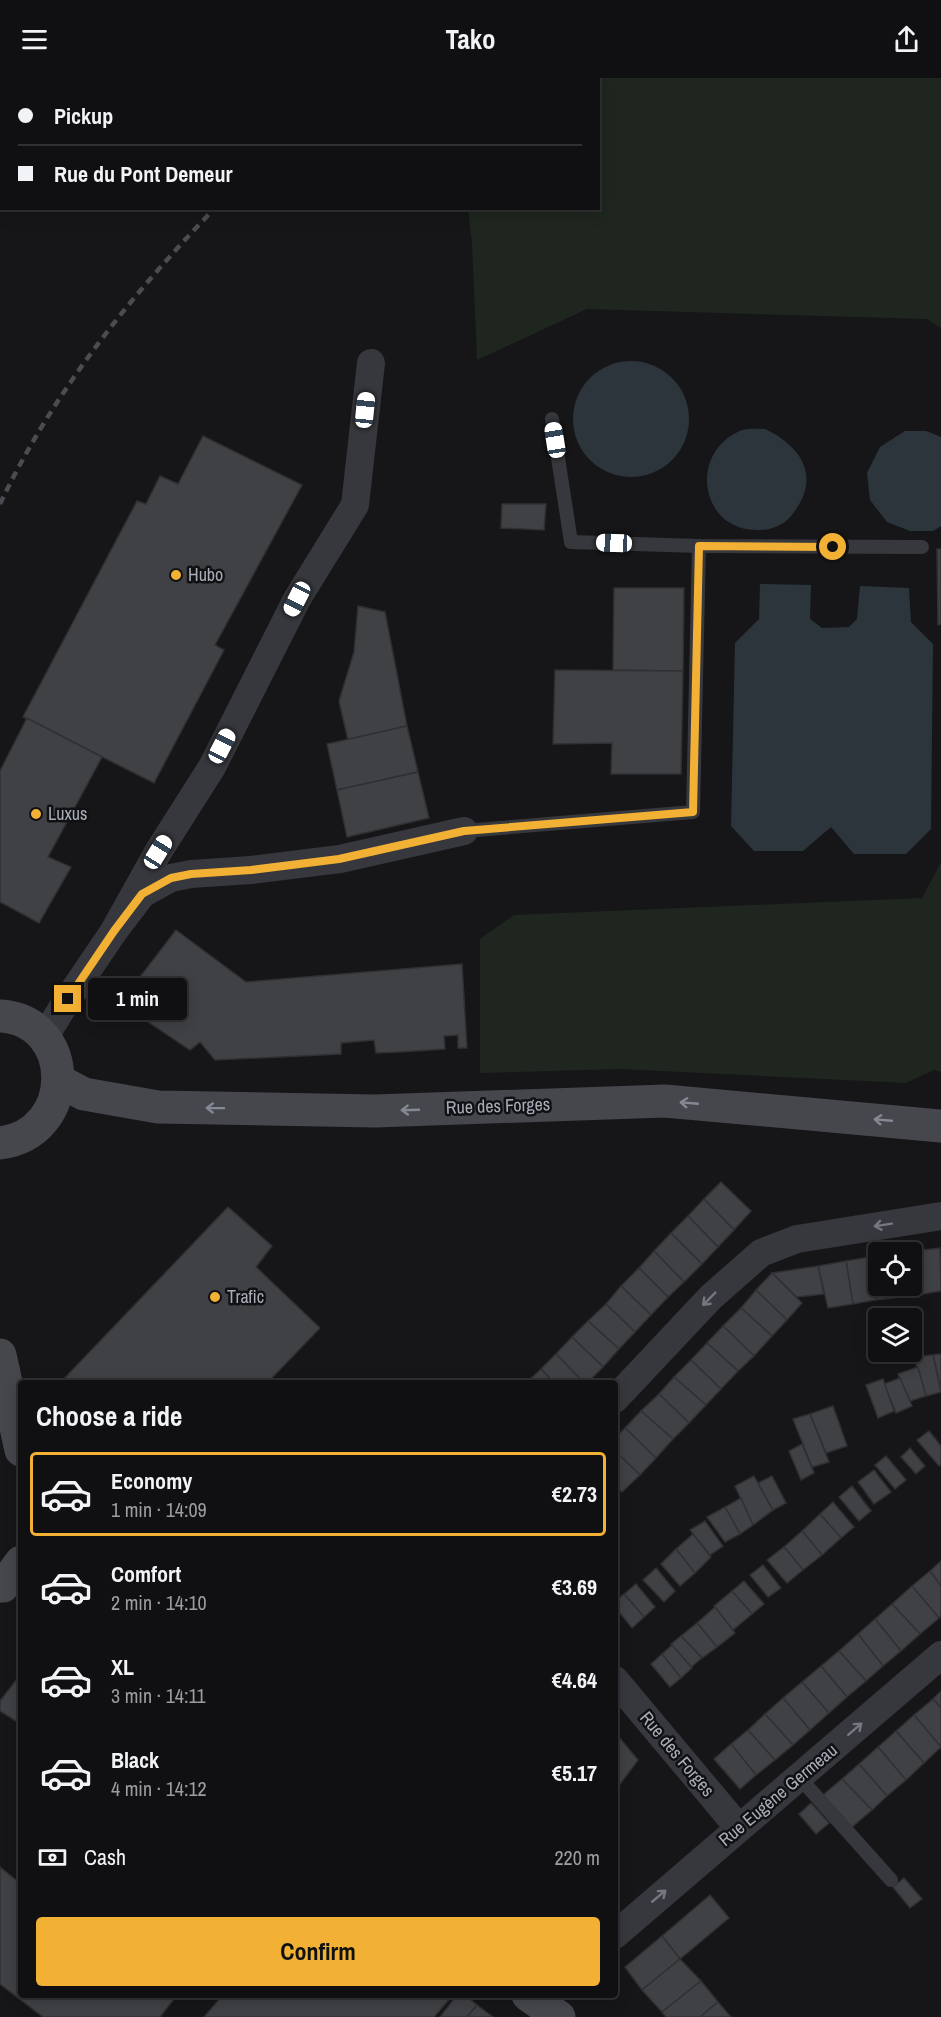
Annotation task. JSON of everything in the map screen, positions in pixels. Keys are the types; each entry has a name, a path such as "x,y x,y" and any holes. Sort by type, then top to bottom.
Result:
{"main road":[{"path":"0,1016 28,1025 45,1036 56,1060 59,1081 54,1104 42,1123 24,1137 1,1147"},
{"name":"Rue des Forges","path":"59,1081 84,1094 158,1107 375,1111 665,1101 941,1126"},
{"path":"0,1355 18,1436"}],"street":[{"path":"114,931 158,852 212,766 297,599 355,505 371,363"},
{"path":"45,1036 114,931 142,894 171,878 339,859 464,831"},
{"path":"618,1396 711,1297 761,1253 797,1239 941,1216"},
{"name":"Rue Eugène Germeau","path":"618,1932 941,1655"},
{"name":"Rue des Forges","path":"618,1684 739,1828"}],"lane":[{"path":"552,419 571,542 699,546 922,547"},
{"path":"464,831 693,812 699,546"},
{"path":"799,1777 891,1880"}],"shaded area":[{"path":"600,78 941,78 941,328 927,319 587,309 477,360 472,242 468,210 600,210"},
{"path":"631,361 653,365 672,378 685,397 689,419 685,441 672,460 653,473 631,477 609,473 590,460 577,441 573,419 577,397 590,378 609,365"},
{"path":"765,429 789,444 797,453 806,474 806,486 802,499 794,512 783,523 764,530 739,527 724,518 713,505 708,489 708,472 713,455 725,441 742,430"},
{"path":"905,431 926,431 941,437 941,526 933,531 910,531 887,522 870,500 867,473 880,447"},
{"path":"760,584 811,585 810,619 822,628 849,627 857,619 860,586 909,588 911,622 933,644 931,829 906,854 854,854 831,827 803,851 754,851 731,826 735,643 759,619"},
{"path":"941,862 941,1072 934,1070 906,1083 620,1069 480,1073 480,939 514,915 922,898"}],"building":[{"name":"Hubo","path":"203,436 302,485 215,645 224,650 154,783 23,717 137,501 146,504 160,476 178,484"},
{"path":"502,504 546,504 544,530 501,528"},
{"path":"937,549 941,549 941,624 938,625"},
{"path":"614,588 684,588 683,671 613,670"},
{"path":"358,606 385,612 407,726 348,740 339,701 354,652"},
{"path":"555,670 683,671 681,774 611,774 612,743 553,744"},
{"name":"Luxus","path":"27,718 102,757 48,857 71,867 39,923 0,902 0,771"},
{"path":"407,726 418,772 337,790 327,744"},
{"path":"418,772 429,818 347,837 337,790"},
{"path":"176,930 246,982 462,964 467,1048 458,1048 458,1035 444,1036 445,1049 399,1052 376,1053 374,1040 341,1043 341,1054 215,1060 200,1042 190,1050 120,1003"},
{"path":"721,1182 751,1211 734,1230 704,1199"},
{"path":"704,1199 734,1230 718,1247 688,1216"},
{"name":"Trafic","path":"228,1207 272,1246 256,1267 320,1328 270,1380 63,1380"},
{"path":"688,1216 718,1247 702,1264 671,1233"},
{"path":"671,1233 702,1264 684,1282 654,1251"},
{"path":"940,1248 941,1291 923,1294 922,1250"},
{"path":"654,1251 684,1282 668,1297 639,1268"},
{"path":"868,1257 868,1296 875,1296 876,1300 853,1304 846,1261"},
{"path":"846,1261 853,1304 828,1308 818,1266"},
{"path":"818,1266 824,1294 797,1297 772,1273"},
{"path":"639,1268 668,1297 651,1315 621,1286"},
{"path":"772,1273 802,1303 787,1320 756,1290"},
{"path":"621,1286 651,1315 635,1332 606,1304"},
{"path":"756,1290 787,1320 772,1336 741,1308"},
{"path":"875,1296 899,1297 876,1300"},
{"path":"606,1304 635,1332 619,1349 588,1321"},
{"path":"741,1308 772,1336 754,1356 723,1326"},
{"path":"588,1321 619,1349 603,1367 572,1337"},
{"path":"723,1326 754,1356 738,1371 707,1343"},
{"path":"572,1337 603,1367 590,1380 581,1380 556,1354"},
{"path":"707,1343 738,1371 721,1389 691,1360"},
{"path":"556,1354 581,1380 551,1380 541,1369"},
{"path":"941,1354 941,1389 933,1355"},
{"path":"933,1355 941,1392 926,1396 916,1362 922,1362 922,1356"},
{"path":"691,1360 721,1389 706,1405 674,1377"},
{"path":"918,1367 926,1396 910,1401 898,1374"},
{"path":"541,1369 551,1380 529,1380"},
{"path":"674,1377 706,1405 689,1423 659,1394"},
{"path":"900,1378 912,1406 896,1413 884,1384"},
{"path":"883,1379 894,1411 878,1418 866,1385"},
{"path":"659,1394 689,1423 673,1439 641,1411"},
{"path":"833,1406 847,1446 826,1453 810,1414"},
{"path":"641,1411 673,1439 656,1458 625,1428"},
{"path":"810,1414 829,1462 812,1467 793,1419"},
{"path":"625,1428 656,1458 640,1475 618,1454 618,1435"},
{"path":"929,1431 941,1446 939,1466 917,1440"},
{"path":"802,1444 814,1473 801,1480 789,1451"},
{"path":"910,1448 925,1466 916,1474 901,1457"},
{"path":"618,1454 640,1475 622,1492 618,1488"},
{"path":"886,1456 906,1480 895,1489 875,1465"},
{"path":"874,1470 891,1492 874,1504 858,1482"},
{"path":"754,1476 773,1510 753,1525 735,1486"},
{"path":"772,1476 786,1503 773,1510 758,1483"},
{"path":"852,1486 871,1511 859,1521 839,1497"},
{"path":"741,1498 753,1525 740,1534 725,1507"},
{"path":"833,1502 854,1527 841,1538 820,1514"},
{"path":"725,1507 740,1534 725,1542 707,1517"},
{"path":"820,1514 841,1538 822,1555 802,1531"},
{"path":"705,1521 723,1546 710,1555 690,1530"},
{"path":"802,1531 822,1555 803,1570 784,1547"},
{"path":"693,1534 711,1557 695,1573 676,1549"},
{"path":"784,1547 803,1570 787,1583 767,1560"},
{"path":"676,1549 695,1573 680,1586 661,1564"},
{"path":"941,1561 941,1586 930,1571"},
{"path":"763,1565 781,1588 768,1597 750,1575"},
{"path":"656,1568 675,1591 664,1602 643,1580"},
{"path":"930,1571 941,1586 941,1616 939,1618 912,1586"},
{"path":"744,1581 764,1604 752,1614 732,1591"},
{"path":"636,1584 655,1607 644,1617 624,1594"},
{"path":"912,1586 939,1618 920,1634 892,1604"},
{"path":"732,1591 752,1614 733,1630 714,1606"},
{"path":"624,1594 644,1617 632,1628 618,1611 618,1599"},
{"path":"892,1604 920,1634 901,1651 875,1619"},
{"path":"715,1607 735,1633 717,1647 697,1623"},
{"path":"875,1619 901,1651 883,1666 858,1634"},
{"path":"697,1623 717,1647 702,1658 681,1636"},
{"path":"858,1634 883,1666 866,1681 839,1651"},
{"path":"681,1636 702,1658 691,1667 671,1644"},
{"path":"672,1645 692,1668 681,1678 662,1654"},
{"path":"839,1651 866,1681 847,1697 821,1666"},
{"path":"662,1654 681,1678 670,1687 651,1664"},
{"path":"821,1666 847,1697 829,1713 802,1682"},
{"path":"18,1678 18,1719 16,1721 0,1711 0,1701"},
{"path":"802,1682 829,1713 810,1730 783,1698"},
{"path":"941,1691 941,1708 933,1699"},
{"path":"783,1698 810,1730 793,1745 765,1714"},
{"path":"933,1699 941,1708 941,1747 914,1715"},
{"path":"765,1714 793,1745 775,1760 748,1730"},
{"path":"914,1715 941,1747 924,1763 896,1731"},
{"path":"748,1730 775,1760 756,1775 731,1744"},
{"path":"896,1731 924,1763 906,1780 878,1747"},
{"path":"618,1736 638,1760 618,1787"},
{"path":"731,1744 756,1775 740,1789 714,1759"},
{"path":"878,1747 906,1780 887,1796 859,1764"},
{"path":"859,1764 887,1796 872,1810 842,1779"},
{"path":"842,1779 872,1810 852,1827 823,1795"},
{"path":"811,1803 829,1823 816,1834 799,1814"},
{"path":"0,1867 18,1882 18,1998 0,1984"},
{"path":"904,1878 922,1899 910,1908 893,1887"},
{"path":"710,1895 729,1918 680,1959 662,1936"},
{"path":"662,1936 680,1959 642,1990 625,1967"},
{"path":"680,1959 701,1981 662,2012 642,1990"},
{"path":"701,1981 718,2002 700,2017 666,2017 662,2012"},
{"path":"18,1998 175,1998 160,2017 43,2017"},
{"path":"220,1998 450,1998 434,2017 204,2017"},
{"path":"455,1998 469,1998 477,2005 467,2017 440,2017"},
{"path":"718,2002 731,2017 700,2017"},
{"path":"477,2005 493,2017 467,2017"}],"railway":[{"path":"0,504 21,463 68,385 123,311 183,241 213,210"}],"place":[{"name":"Hubo","path":"176,575"},
{"name":"Luxus","path":"36,814"},
{"name":"Trafic","path":"215,1297"}],"route":[{"path":"68,999 142,894 171,878 339,859 464,831 693,812 699,546 833,547"}]}
